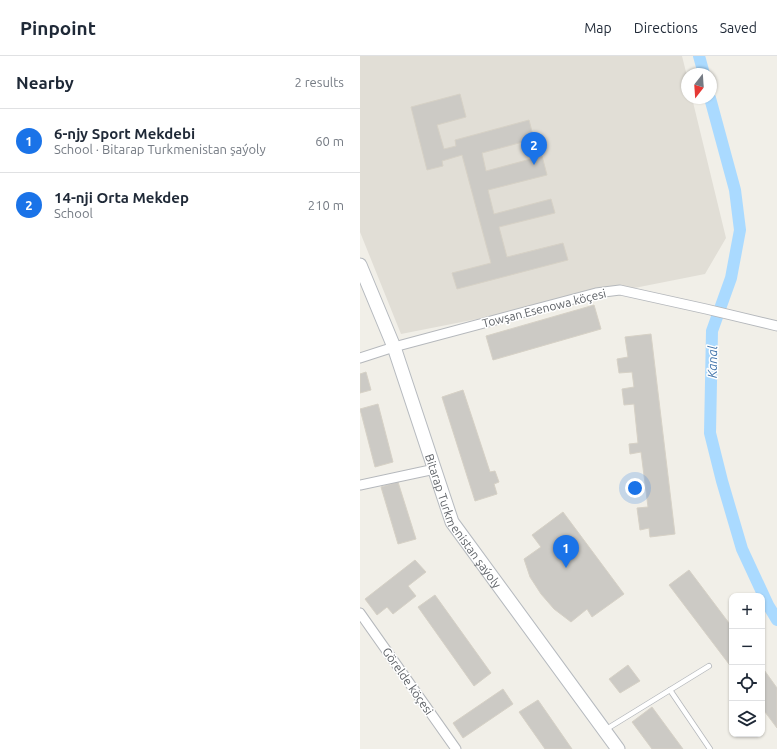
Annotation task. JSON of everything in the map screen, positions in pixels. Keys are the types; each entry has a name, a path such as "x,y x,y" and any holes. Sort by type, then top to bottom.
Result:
{"street":[{"name":"Bitarap Turkmenistan şaýoly","path":"360,265 394,347 452,522 618,749"},
{"name":"Towşan Esenowa köçesi","path":"360,358 394,347 596,293 620,290 777,326"},
{"path":"360,484 434,469"},
{"name":"Görelde köçesi","path":"360,613 456,749"}],"lane":[{"path":"605,730 709,666"},
{"path":"670,690 710,749"}],"shaded area":[{"path":"360,56 682,56 685,68 681,68 681,104 693,104 726,238 705,274 401,334 360,232"}],"building":[{"path":"460,94 466,117 437,125 444,149 456,146 455,140 529,120 534,139 482,153 486,171 542,156 547,175 488,190 494,214 551,199 555,213 499,227 507,257 563,243 568,260 457,289 452,273 491,263 462,155 442,161 443,166 427,170 411,107"},
{"path":"594,305 601,329 493,360 486,336"},
{"path":"651,334 675,534 650,537 649,528 640,530 637,508 648,507 641,452 630,454 629,444 638,443 634,404 624,405 622,389 634,387 632,372 619,373 617,359 628,357 625,337"},
{"path":"366,372 371,390 360,393 360,374"},
{"path":"463,390 490,472 495,471 499,482 494,484 497,494 475,501 442,397"},
{"path":"378,404 393,462 375,467 360,409"},
{"path":"398,482 416,539 398,544 381,487"},
{"path":"563,512 624,594 592,617 587,609 571,622 554,609 541,594 530,577 524,559 541,547 532,535"},
{"path":"415,560 426,572 408,586 416,596 393,614 387,607 377,615 365,599"},
{"path":"689,570 729,623 729,664 669,585"},
{"path":"435,595 491,673 474,686 418,607"},
{"path":"628,665 640,681 620,693 609,679"},
{"path":"765,671 777,688 777,728 765,712"},
{"path":"503,689 513,704 463,738 453,723"},
{"path":"538,700 572,749 545,749 519,712"},
{"path":"652,707 683,749 652,749 632,722"}],"waterway":[{"name":"Kanal","path":"699,56 702,68"},
{"name":"Kanal","path":"712,104 735,190 740,230 731,278 712,331 710,433 742,549 768,605 777,620"}],"place":[{"name":"14-nji Orta Mekdep","path":"534,165"},
{"name":"6-njy Sport Mekdebi","path":"566,568"}]}
